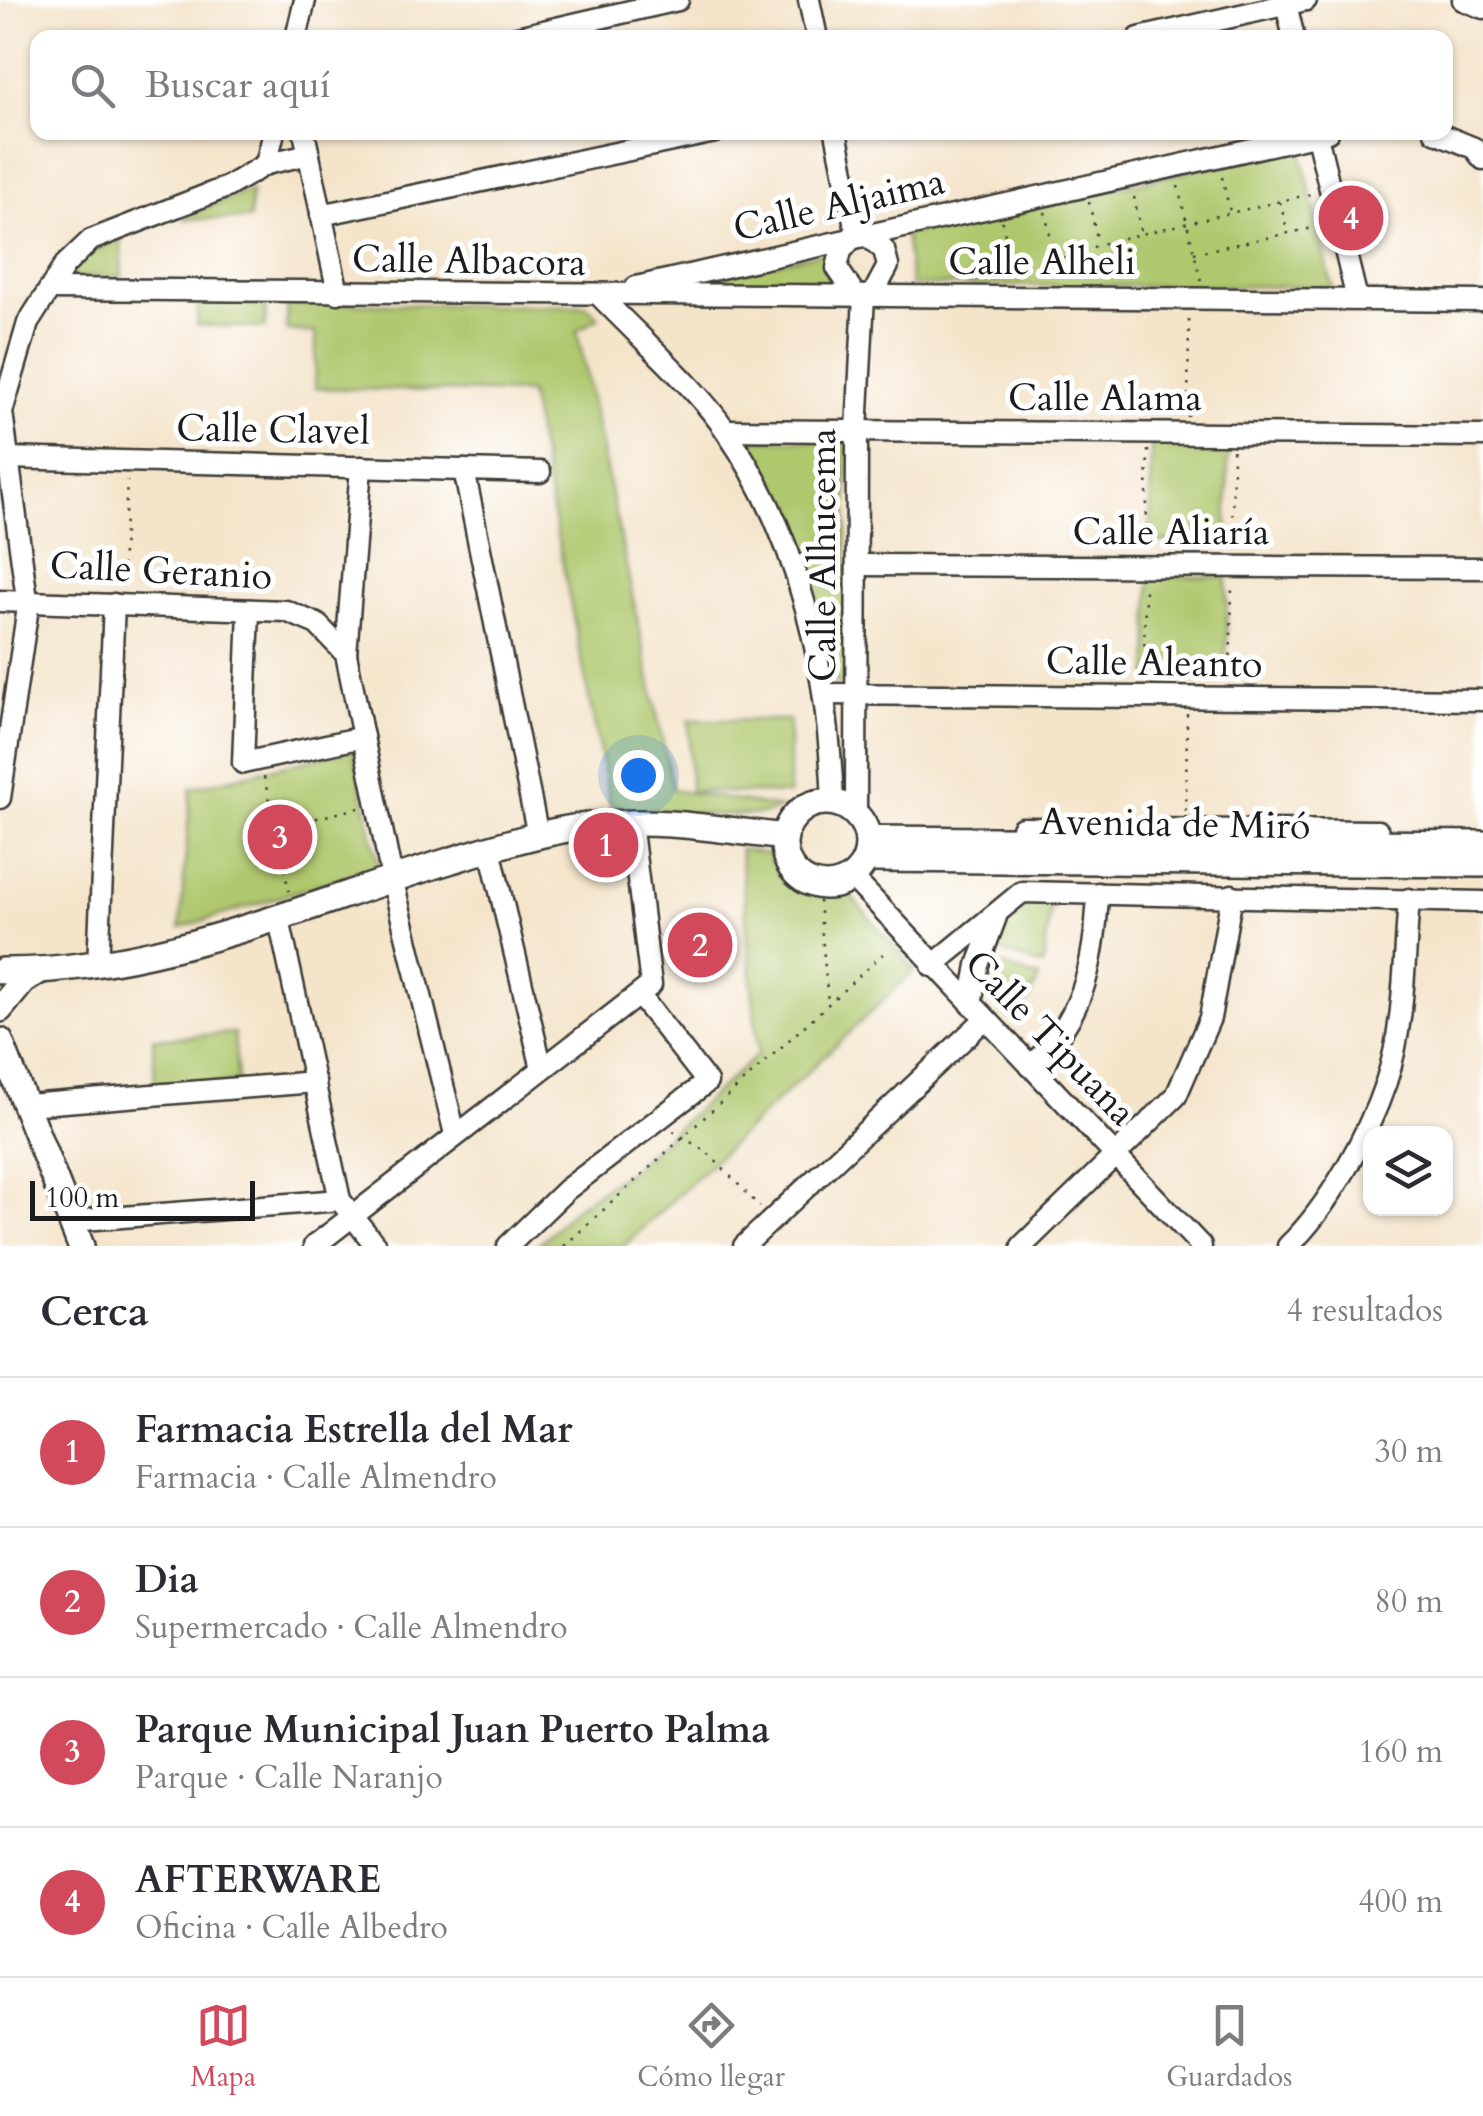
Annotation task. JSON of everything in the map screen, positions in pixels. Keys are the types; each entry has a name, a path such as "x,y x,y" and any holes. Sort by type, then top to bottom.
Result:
{"main road":[{"path":"807,806 857,837 836,885 808,883 789,864 784,838 796,814 807,806"},
{"path":"80,1246 0,1042 4,990 39,971 98,965 160,952 284,904 538,836 631,822 691,824 784,838"},
{"name":"Avenida de Miró","path":"857,837 1483,844"},
{"name":"Avenida de Miró","path":"857,837 1483,864"}],"street":[{"path":"298,30 305,0"},
{"path":"547,30 678,0"},
{"path":"809,0 815,30"},
{"path":"1463,0 1483,8"},
{"path":"1172,30 1292,1 1294,30"},
{"path":"1453,139 1474,148 1483,159"},
{"path":"266,164 272,140"},
{"path":"306,140 338,292"},
{"path":"321,215 677,140"},
{"path":"838,140 858,235 884,250 888,266 864,296 837,268 841,252 858,235"},
{"name":"Calle Aljaima","path":"600,296 1293,140"},
{"path":"1321,140 1357,300"},
{"path":"0,798 28,600 1,412 28,322 65,265 91,240 226,187 266,164 309,154"},
{"name":"Calle Albacora","path":"50,289 600,296 726,430 799,578 857,837"},
{"name":"Calle Alheli","path":"600,296 1196,292 1483,301"},
{"name":"Calle Alhucema","path":"857,837 857,431 864,296"},
{"name":"Calle Alama","path":"726,430 1483,436"},
{"name":"Calle Clavel","path":"5,458 540,472"},
{"path":"361,467 346,654 392,878 455,1134"},
{"path":"464,470 538,836"},
{"name":"Calle Aliaría","path":"859,566 1483,568"},
{"name":"Calle Geranio","path":"0,602 286,611 317,624 346,654"},
{"path":"98,965 117,604"},
{"path":"249,610 243,762 364,737"},
{"name":"Calle Aleanto","path":"825,694 1483,700"},
{"path":"314,1246 346,1207 455,1134 651,986 631,822"},
{"path":"857,837 1186,828 1483,832"},
{"name":"Calle Tipuana","path":"857,837 932,966 1201,1246"},
{"path":"490,848 542,1069"},
{"path":"932,966 1022,892 1483,902"},
{"path":"1030,1066 1066,1027 1082,996 1096,934 1098,893"},
{"path":"1022,1246 1176,1096 1210,1018 1232,895"},
{"path":"1299,1243 1335,1189 1386,1081 1400,1001 1409,899"},
{"path":"284,904 315,1082 346,1207 376,1246"},
{"path":"744,1246 978,1011 982,952 998,911"},
{"path":"508,1246 566,1190 707,1082 640,996"},
{"path":"26,1105 315,1082"},
{"path":"71,1221 346,1207"}],"path":[{"path":"1219,165 1230,212"},
{"path":"1175,175 1194,253 1196,292 1188,434"},
{"path":"1131,185 1141,233"},
{"path":"1014,276 1098,244 1311,194"},
{"path":"1088,195 1098,244"},
{"path":"1280,201 1288,233"},
{"path":"1044,205 1056,260"},
{"path":"1000,215 1016,286"},
{"path":"1194,253 1318,227"},
{"path":"117,604 128,461"},
{"path":"1186,828 1187,699"},
{"path":"263,770 276,828 284,904"},
{"path":"276,828 366,807"},
{"path":"819,901 828,1004"},
{"path":"564,1246 883,954"},
{"path":"681,1139 708,1153 772,1219"}],"green space":[{"path":"1300,147 1332,287 911,285 905,234"},
{"path":"251,191 250,219 184,219 184,215"},
{"path":"121,238 122,277 68,277 87,254"},
{"path":"826,252 830,285 708,282 707,277"},
{"path":"198,301 266,303 265,328 197,325"},
{"path":"288,303 587,306 599,317 577,331 673,790 781,808 750,815 611,809 529,393 315,388 316,333 286,330"},
{"path":"748,439 847,441 846,685 836,684 830,643 806,564"},
{"path":"1151,443 1228,444 1227,545 1150,541"},
{"path":"1150,576 1227,577 1226,677 1149,677"},
{"path":"689,720 789,720 789,794 690,791"},
{"path":"353,749 379,866 180,928 191,788"},
{"path":"740,849 769,854 781,877 799,890 821,894 847,892 915,970 624,1246 537,1246 576,1207 630,1170 758,1054"},
{"path":"1034,903 1051,903 1043,966 990,948 1008,915"},
{"path":"987,960 1039,978 1028,1001 1010,1018 988,994"},
{"path":"234,1033 238,1082 155,1088 153,1039"}],"place":[{"name":"AFTERWARE","path":"1351,218"},
{"name":"Parque Municipal Juan Puerto Palma","path":"280,837"},
{"name":"Farmacia Estrella del Mar","path":"606,845"},
{"name":"Dia","path":"700,945"}]}
